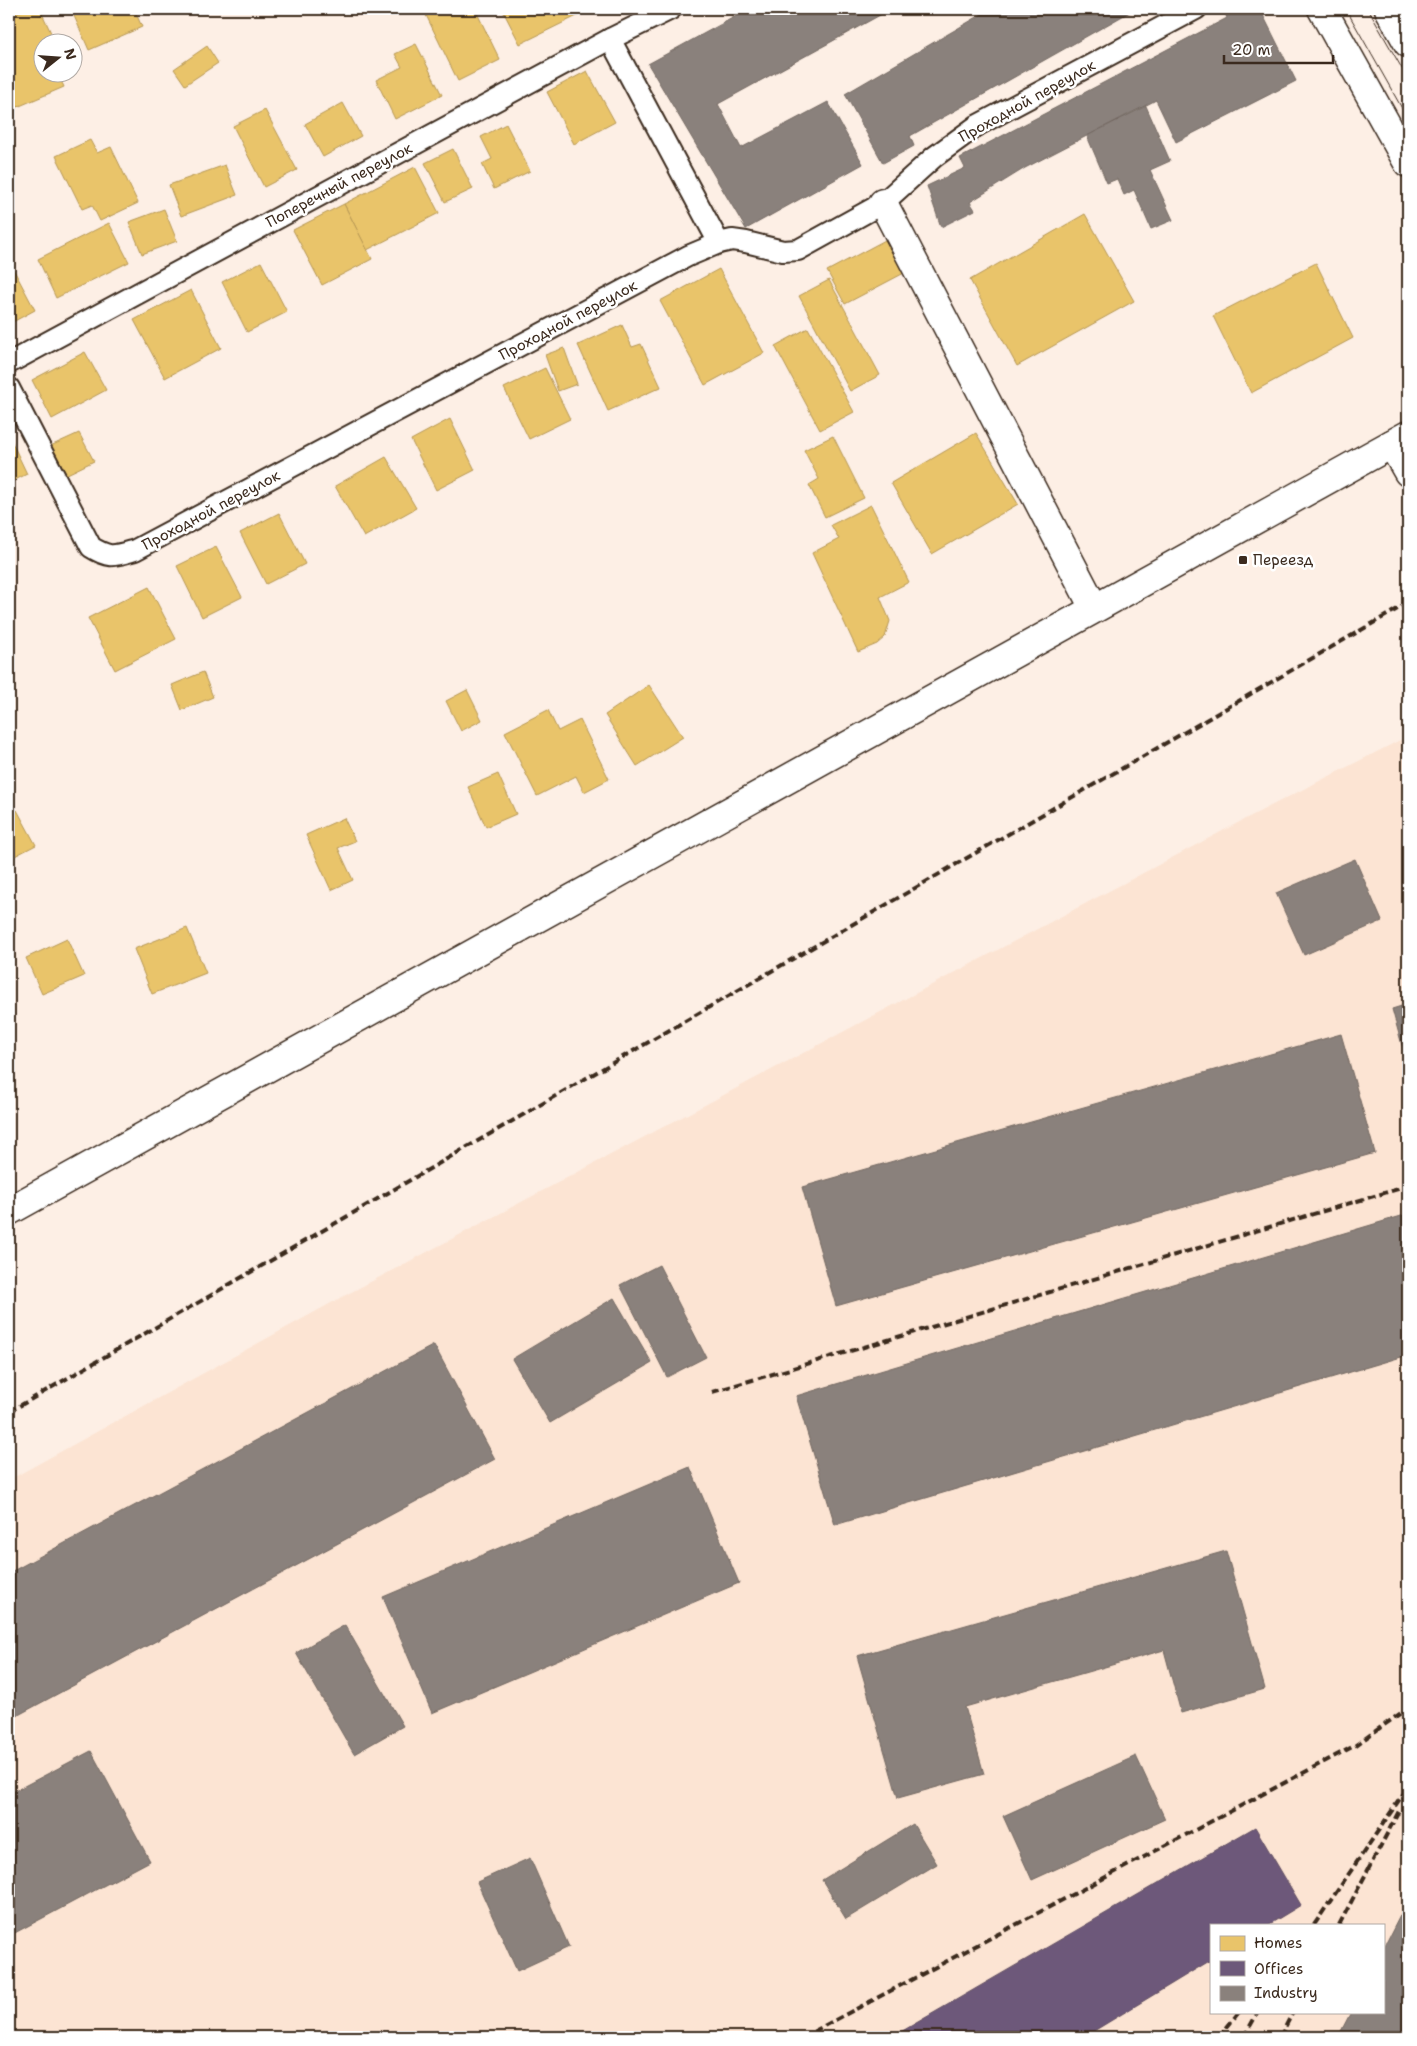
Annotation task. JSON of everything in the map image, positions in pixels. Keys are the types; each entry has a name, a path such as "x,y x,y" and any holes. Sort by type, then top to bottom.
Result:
{"main road":[{"path":"1322,9 1408,163"},
{"path":"1389,9 1408,43"},
{"path":"883,203 1094,608"},
{"path":"11,1205 1400,440 1408,472"}],"lane":[{"name":"Поперечный переулок","path":"9,363 610,39 671,9"},
{"name":"Проходной переулок","path":"9,388 91,547 104,556 135,550 688,256 719,243 732,240 783,251 798,250 883,203 934,157 978,125 1196,9"},
{"path":"610,39 719,243"}],"shaded area":[{"path":"1408,736 1408,2037 9,2037 9,1480 342,1297 1247,818"}],"building: Homes":[{"path":"26,9 40,9 51,32 32,32 32,82 62,82 64,87 15,108 9,94 9,16"},
{"path":"71,9 134,9 142,27 89,50"},
{"path":"438,9 475,9 500,60 458,81 426,15"},
{"path":"502,9 576,9 579,15 520,44"},
{"path":"416,44 442,95 395,119 376,80 402,67 395,54"},
{"path":"207,46 218,63 185,85 174,69"},
{"path":"587,71 615,122 574,144 547,92"},
{"path":"343,103 361,136 323,157 305,124"},
{"path":"265,110 297,170 264,187 233,126"},
{"path":"506,124 530,171 494,189 482,164 492,159 481,137"},
{"path":"90,140 97,153 111,147 138,203 100,221 92,205 82,209 56,156"},
{"path":"453,149 473,189 445,202 425,163"},
{"path":"225,165 237,195 181,216 169,185"},
{"path":"415,167 439,213 367,250 344,204"},
{"path":"344,204 372,259 322,285 293,230"},
{"path":"164,209 177,241 142,254 129,222"},
{"path":"1085,214 1134,301 1017,366 970,280"},
{"path":"109,223 129,262 56,298 38,259"},
{"path":"889,238 906,272 845,304 827,271"},
{"path":"9,261 35,310 9,324"},
{"path":"261,262 287,312 247,332 222,282"},
{"path":"1316,263 1353,338 1251,393 1213,316"},
{"path":"719,269 764,353 705,385 660,301"},
{"path":"829,280 880,375 850,391 799,296"},
{"path":"191,290 221,348 165,378 134,320"},
{"path":"622,325 632,347 641,344 661,387 608,411 578,345"},
{"path":"808,328 854,412 820,430 775,346"},
{"path":"564,348 577,384 558,391 545,355"},
{"path":"85,352 106,390 52,419 32,380"},
{"path":"545,368 570,419 529,439 504,388"},
{"path":"450,419 475,470 436,490 411,440"},
{"path":"79,433 94,461 61,477 46,448"},
{"path":"976,433 1018,504 932,554 891,483"},
{"path":"9,436 27,474 9,483"},
{"path":"833,436 864,498 825,517 809,485 819,479 804,450"},
{"path":"386,457 416,508 364,537 335,486"},
{"path":"871,505 909,582 880,597 890,621 885,637 877,644 858,652 812,553 839,539 831,525"},
{"path":"279,513 305,564 266,584 240,533"},
{"path":"216,547 242,597 202,617 177,566"},
{"path":"149,587 176,639 115,670 88,618"},
{"path":"203,672 213,697 182,710 172,685"},
{"path":"649,685 683,737 637,766 605,715"},
{"path":"467,690 482,720 461,731 446,701"},
{"path":"548,710 558,731 580,720 609,779 584,792 576,776 537,796 505,732"},
{"path":"498,774 516,814 486,827 468,787"},
{"path":"17,810 36,845 9,859 9,815"},
{"path":"344,818 355,841 338,848 353,880 331,890 306,835"},
{"path":"187,928 206,973 152,994 134,949"},
{"path":"67,939 84,976 42,994 26,958"}],"building: Offices":[{"path":"1255,1827 1301,1905 1270,1924 1210,1924 1210,1961 1084,2037 892,2037"}],"building: Industry":[{"path":"749,9 891,9 718,104 741,148 828,102 863,164 746,229 648,64"},
{"path":"991,9 1135,9 910,136 914,146 883,163 845,94"},
{"path":"1223,9 1260,9 1296,81 1176,142 1156,100 1025,168 970,202 975,210 941,227 927,186 965,168 960,158 1227,18"},
{"path":"1146,106 1170,161 1150,170 1173,220 1151,229 1134,190 1124,195 1117,179 1107,183 1087,136"},
{"path":"1355,859 1382,921 1304,955 1276,893"},
{"path":"1408,1004 1408,1067 1392,1009"},
{"path":"1341,1034 1375,1153 836,1306 802,1187"},
{"path":"1408,1214 1408,1355 835,1525 796,1396"},
{"path":"659,1265 706,1357 667,1377 620,1285"},
{"path":"614,1298 652,1363 550,1423 512,1359"},
{"path":"434,1345 495,1459 9,1720 9,1573"},
{"path":"690,1467 739,1583 432,1713 383,1597"},
{"path":"1226,1551 1265,1689 1181,1713 1164,1650 965,1707 984,1774 898,1798 857,1656"},
{"path":"345,1625 403,1726 354,1754 296,1653"},
{"path":"91,1751 150,1861 9,1936 9,1794"},
{"path":"1136,1756 1165,1819 1032,1880 1003,1816"},
{"path":"913,1824 937,1864 846,1919 822,1880"},
{"path":"530,1858 569,1947 517,1971 477,1882"},
{"path":"1408,1900 1408,2037 1338,2037 1350,2014 1384,2014 1384,1947"}],"tram line":[{"path":"1346,9 1408,119"},
{"path":"1368,9 1408,79"}],"railway":[{"path":"9,1412 1408,603"},
{"path":"712,1392 1408,1186"},
{"path":"803,2037 1356,1745 1408,1708"},
{"path":"1315,1924 1408,1787"},
{"path":"1340,1924 1399,1811"},
{"path":"1219,2037 1237,2014"},
{"path":"1244,2037 1257,2014"},
{"path":"1280,2037 1292,2014"}],"place":[{"name":"Переезд","path":"1243,560"}]}
